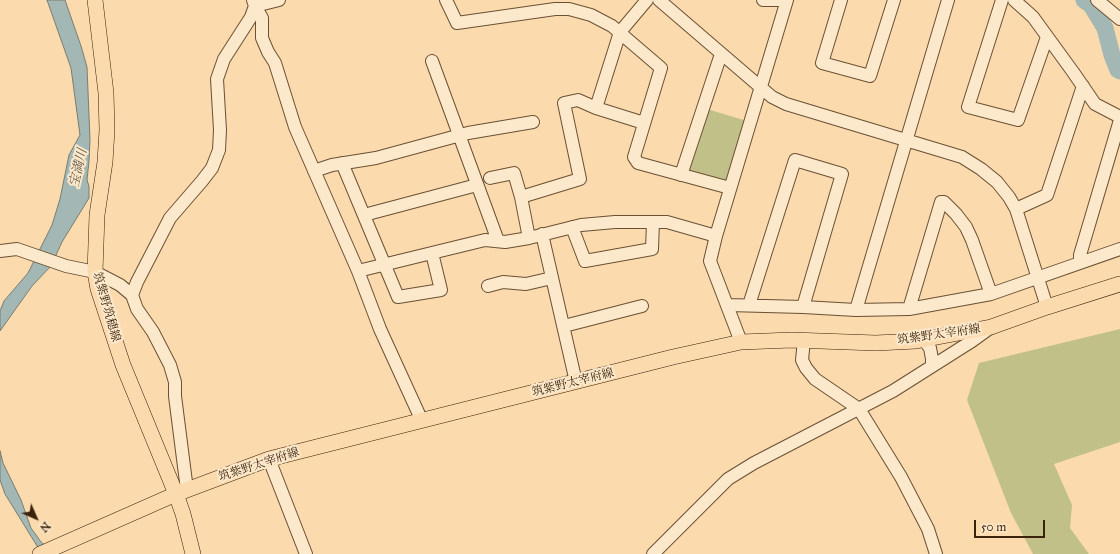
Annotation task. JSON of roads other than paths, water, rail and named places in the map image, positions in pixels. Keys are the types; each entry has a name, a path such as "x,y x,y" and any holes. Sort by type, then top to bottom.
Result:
{"main road":[{"name":"筑紫野筑穂線","path":"95,0 106,92 108,130 97,215 95,272 98,289 123,365 181,492 183,514 193,554"},
{"name":"筑紫野太宰府線","path":"40,554 181,492 269,459 672,357 741,342 804,340 876,343 923,339 991,327 1047,307 1120,284"}],"street":[{"path":"254,3 279,0"},
{"path":"446,0 457,24 555,9 569,9 591,15 612,26 661,68 634,157 638,163 730,188"},
{"path":"596,108 620,32 648,0"},
{"path":"659,0 772,97 786,104 962,158 981,169 997,182 1016,209 1047,307"},
{"path":"763,0 779,0"},
{"path":"741,342 728,305 710,262 716,236 786,0"},
{"path":"841,0 822,63 870,76 894,0"},
{"path":"856,310 948,0"},
{"path":"1002,0 968,107 1018,120 1047,37"},
{"path":"1014,0 1033,17 1095,104 1120,118 1080,255 1080,263"},
{"path":"1097,0 1120,19"},
{"path":"132,296 137,282 170,218 212,168 219,150 220,130 217,79 224,58 252,17 254,3"},
{"path":"254,3 262,18 262,38 275,63 295,127 358,271 380,329 422,421"},
{"path":"681,175 721,54"},
{"path":"432,61 498,241"},
{"path":"1016,209 1047,195 1083,86"},
{"path":"521,197 580,179 564,103 578,100 596,108 644,123"},
{"path":"314,171 332,165 376,158 459,136 533,122"},
{"path":"749,305 795,160 842,174 803,307"},
{"path":"342,163 386,265 398,297 441,290 432,253"},
{"path":"490,178 514,173 521,197 529,238"},
{"path":"364,215 477,185"},
{"path":"909,309 942,202 944,202 956,214 966,227 991,294"},
{"path":"358,271 485,240 505,242 529,238 581,225 615,222 667,222 716,236"},
{"path":"572,227 585,261 652,249 653,222"},
{"path":"542,234 576,382"},
{"path":"0,251 17,249 66,266 95,272 120,285 132,296 170,365 175,382 181,492"},
{"path":"728,305 856,310 909,309 991,294 1120,249"},
{"path":"488,286 503,282 526,284 552,278"},
{"path":"564,326 642,306"},
{"path":"652,554 728,480 754,463 893,391 972,341 991,327"},
{"path":"923,339 930,348 932,366"},
{"path":"804,340 802,360 806,368 815,379 859,409 901,477 928,529 936,554"},
{"path":"269,459 306,554"}],"water":[{"name":"宝満川","path":"47,0 65,0 87,67 90,140 87,180 89,186 89,198 62,242 51,266 32,286 0,331 0,311 4,301 28,273 52,225 60,199 69,155 80,135 71,68"},
{"path":"0,451 3,463 21,500 31,528 41,542 56,554 42,554 5,494 0,480"}],"waterway":[{"path":"1084,0 1091,5 1105,28 1112,55 1118,70 1120,71"}]}
